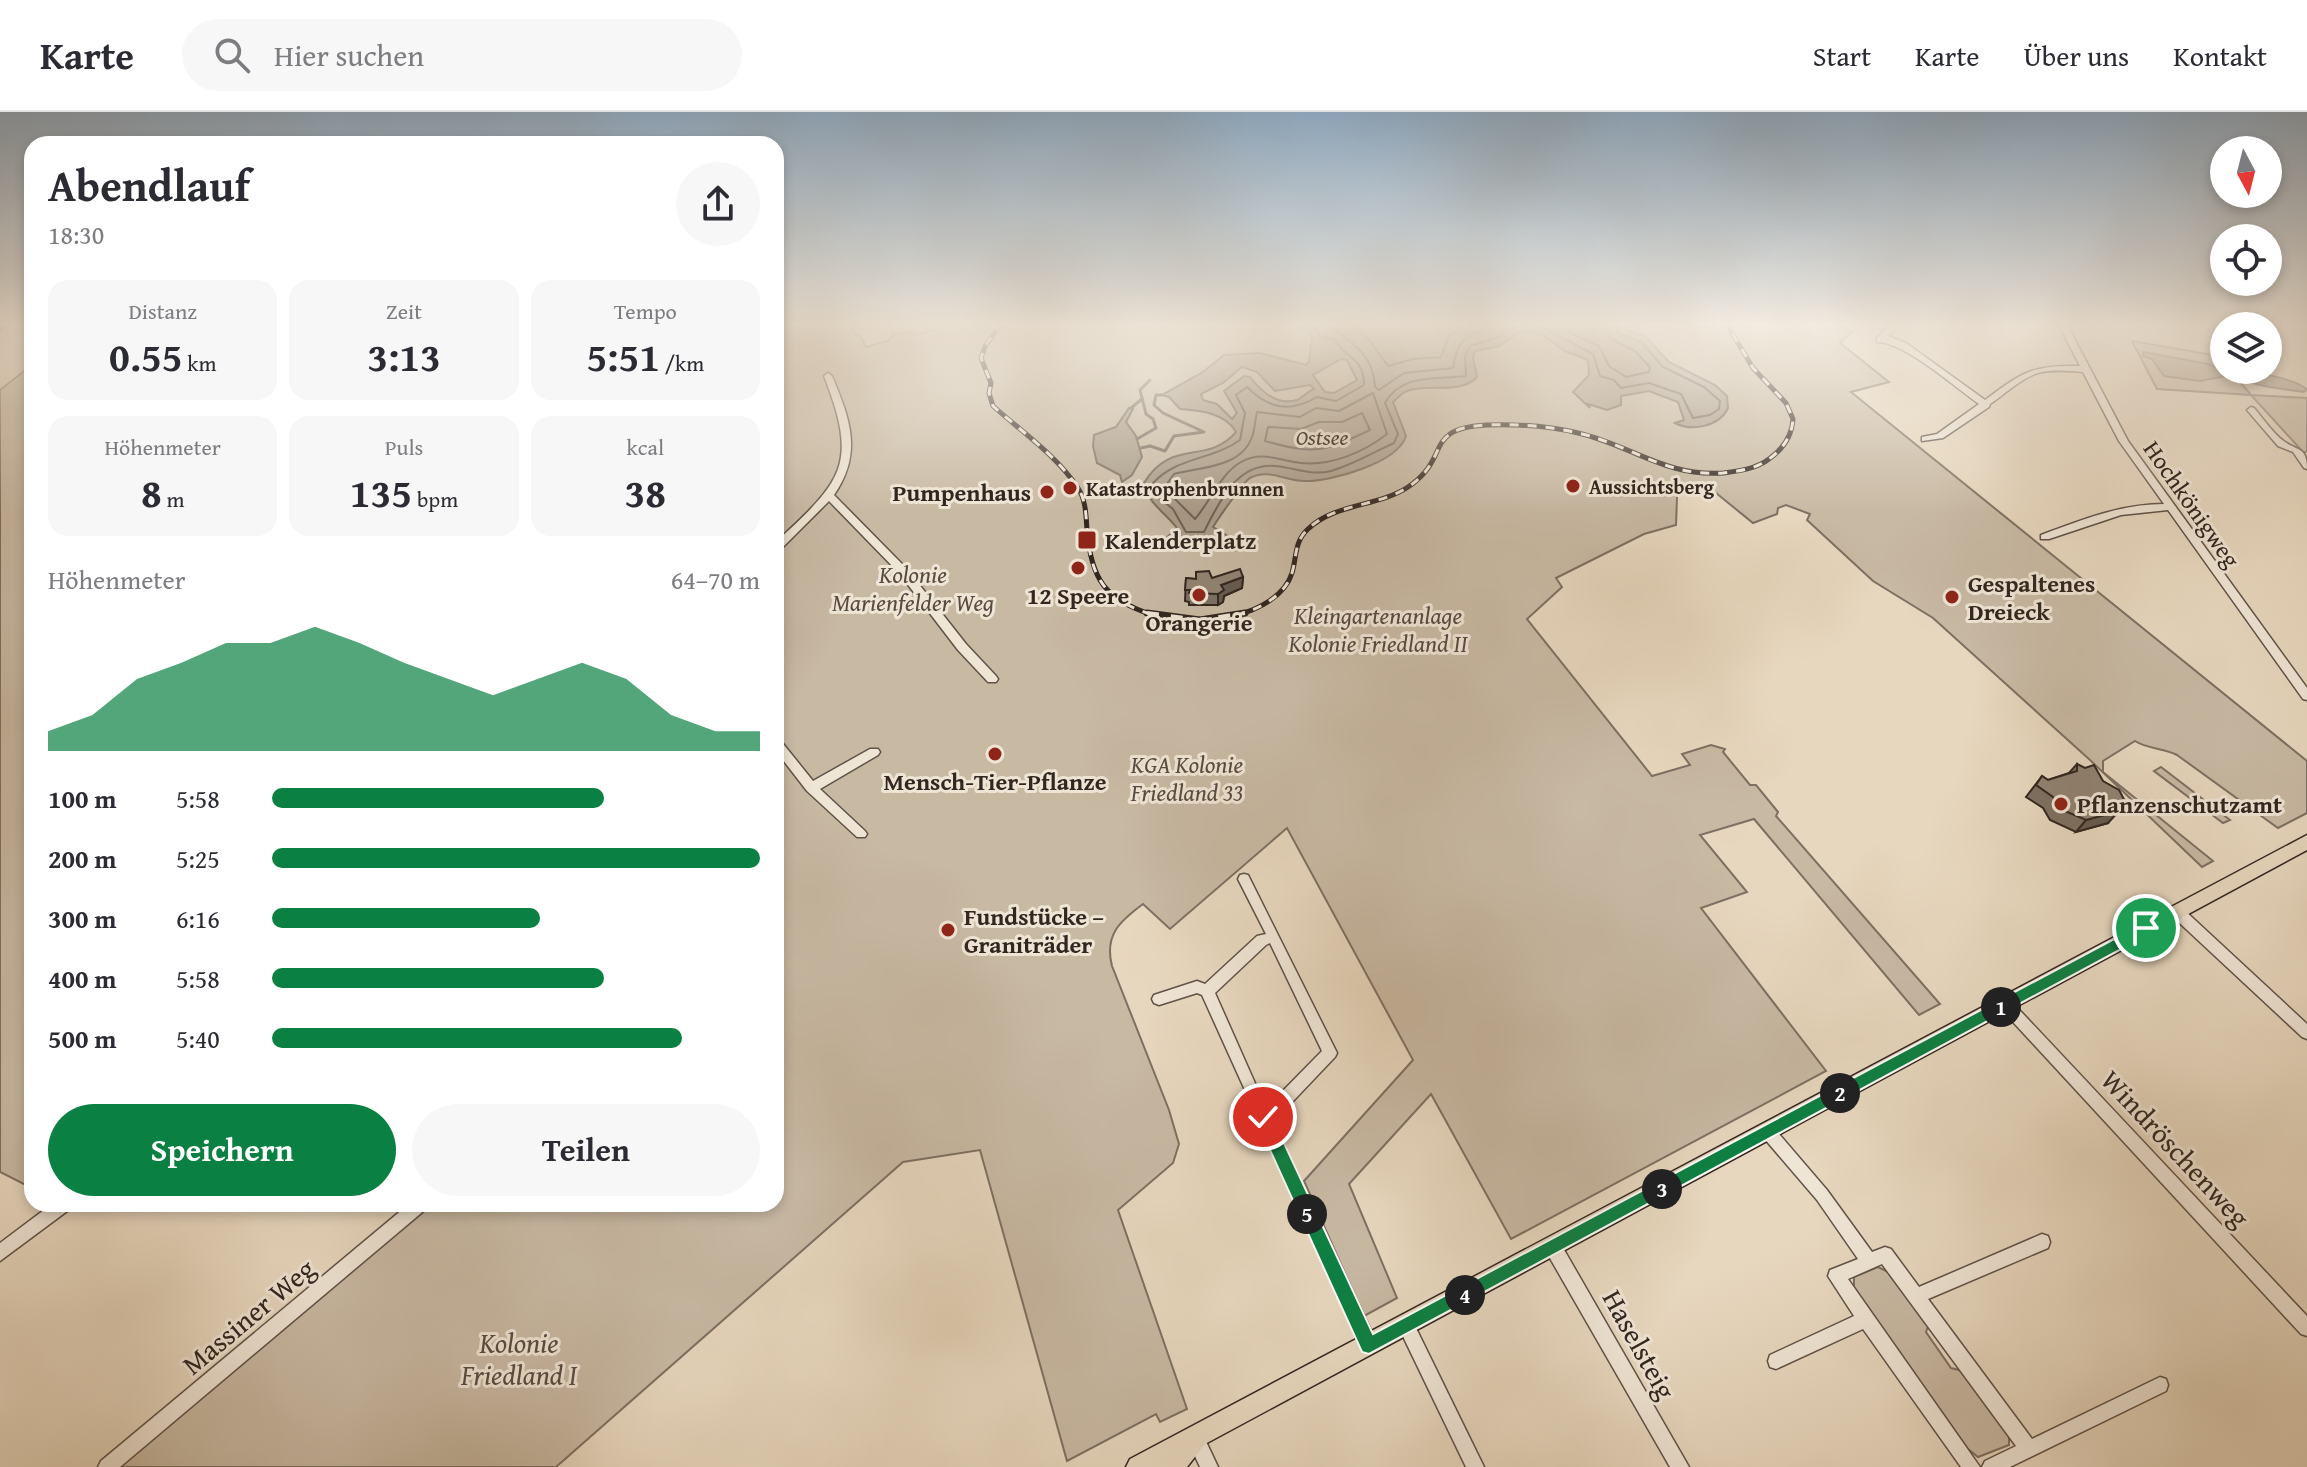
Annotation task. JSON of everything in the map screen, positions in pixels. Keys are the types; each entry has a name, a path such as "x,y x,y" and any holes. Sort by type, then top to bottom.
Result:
{"main road":[{"path":"1138,1467 1159,1453 1196,1439 2307,842"},
{"path":"1172,1467 1196,1439"}],"street":[{"path":"784,541 831,497 847,462 848,429 832,386"},
{"path":"1960,386 1986,405"},
{"path":"1925,439 1940,436 2010,386"},
{"name":"Hochkönigweg","path":"2092,386 2121,438 2168,507 2307,696"},
{"path":"2251,410 2281,444 2303,454 2299,458 2307,466"},
{"path":"831,497 903,571 962,647 992,679"},
{"path":"2045,537 2120,512 2168,507"},
{"path":"811,788 874,752"},
{"path":"784,753 811,788 861,834"},
{"path":"1244,879 1330,1053 1272,1113 1263,1117"},
{"path":"2177,912 2307,1033"},
{"path":"1207,991 1262,940 1274,937"},
{"path":"1159,999 1197,987 1207,991 1369,1345"},
{"name":"Windröschenweg","path":"2006,1005 2307,1328"},
{"path":"1768,1132 1822,1195 1869,1261"},
{"path":"0,1253 54,1212"},
{"name":"Massiner Weg","path":"107,1467 411,1212"},
{"path":"1916,1296 2042,1242"},
{"name":"Haselsteig","path":"1553,1247 1680,1467"},
{"path":"1971,1467 1836,1276 1885,1255 2029,1449"},
{"path":"1776,1361 1866,1319"},
{"path":"1406,1326 1475,1467"},
{"path":"1991,1467 2160,1385"},
{"path":"1196,1439 1209,1467"}],"green space":[{"path":"5,386 24,386 24,1184 0,1172 0,390"},
{"path":"784,386 1873,386 1851,392 2307,761 2307,813 2278,828 2177,755 2167,751 2135,741 2103,761 2103,772 2213,861 2202,867 2090,760 1933,618 1873,581 1807,520 1810,514 1786,505 1778,508 1777,514 1753,523 1716,493 1693,488 1677,497 1676,525 1644,534 1556,578 1562,587 1527,619 1652,776 1690,765 1682,754 1711,745 1725,749 1723,752 1750,785 1756,785 1778,812 1776,816 1940,1004 1919,1015 1754,819 1700,835 1747,892 1701,908 1826,1071 1511,1239 1431,1094 1349,1184 1397,1298 1364,1316 1304,1181 1413,1060 1287,828 1170,929 1143,904 1121,923 1110,946 1112,966 1169,1110 1179,1144 1173,1163 1118,1210 1187,1409 1160,1422 1156,1414 1067,1461 980,1150 903,1162 556,1467 115,1467 419,1212 784,1212"},
{"path":"2156,386 2244,386 2251,395 2157,389"},
{"path":"2251,395 2307,398 2307,452 2303,452"},
{"path":"2161,767 2230,820 2223,823 2154,771"},
{"path":"1878,1267 1890,1273 1929,1324 1926,1332 1951,1368 1963,1371 2009,1435 2009,1445 1978,1457 1968,1449 1854,1287 1854,1277"}],"water":[{"name":"Ostsee","path":"1178,386 1217,386 1201,394 1203,400 1217,404 1232,419 1237,413 1224,391 1230,386 1258,386 1276,399 1290,401 1314,389 1311,386 1321,386 1325,392 1334,393 1346,386 1460,386 1416,389 1401,394 1393,402 1406,436 1390,455 1362,469 1304,481 1264,474 1250,478 1213,527 1231,538 1238,550 1220,551 1209,543 1196,540 1172,550 1163,541 1177,528 1153,502 1144,483 1166,460 1213,448 1236,432 1219,417 1180,409 1169,397 1162,395"},
{"name":"Ostsee","path":"1270,386 1303,386 1275,391"},
{"name":"Ostsee","path":"1578,386 1716,386 1727,396 1728,408 1712,423 1689,427 1675,423 1684,420 1678,402 1649,391 1621,396 1621,405 1607,410 1588,404 1590,408 1573,392"},
{"path":"2266,386 2302,386 2307,390"},
{"path":"1129,408 1133,409 1126,422 1136,436 1142,457 1132,475 1122,482 1120,475 1097,463 1094,435 1116,427"}],"building":[{"path":"1240,569 1243,577 1221,585 1224,590 1218,594 1189,593 1190,590 1185,590 1186,578 1196,579 1196,572 1209,571 1212,578"},
{"path":"2077,764 2085,768 2094,765 2103,781 2119,790 2126,803 2119,811 2086,820 2060,809 2053,797 2036,785 2042,776 2048,780 2077,771"}],"waterway":[{"path":"1137,439 1156,428 1153,419 1146,414 1140,390 1144,386"},
{"path":"1141,448 1150,446 1165,451 1174,436 1204,432 1163,413 1154,405 1156,395 1162,395"},
{"path":"1131,408 1142,399"}],"railway":[{"path":"990,386 993,406 1049,455 1081,493 1092,562 1104,585 1123,602 1148,613"},
{"path":"1240,614 1262,606 1283,589 1292,573 1298,544 1308,529 1331,514 1384,498 1408,487 1430,466 1445,438 1453,432 1487,425 1544,427 1597,438 1683,470 1723,473 1764,462 1786,442 1793,419 1786,403 1770,386"},
{"path":"1148,613 1200,620 1240,614"},
{"path":"1148,613 1153,615"},
{"path":"1240,614 1245,613"},
{"path":"1236,615 1240,614"}],"place":[{"name":"Aussichtsberg","path":"1573,486"},
{"name":"Katastrophenbrunnen","path":"1070,488"},
{"name":"Pumpenhaus","path":"1047,492"},
{"name":"Kalenderplatz","path":"1087,540"},
{"name":"12 Speere","path":"1078,568"},
{"name":"Orangerie","path":"1199,595"},
{"name":"Gespaltenes Dreieck","path":"1952,597"},
{"name":"Mensch-Tier-Pflanze","path":"995,754"},
{"name":"Pflanzenschutzamt","path":"2061,804"},
{"name":"Fundstücke – Graniträder","path":"948,930"}],"route":[{"path":"1263,1117 1369,1345 2146,928"}],"park label":[{"name":"Kolonie Marienfelder Weg","path":"913,588"},
{"name":"Kleingartenanlage Kolonie Friedland II","path":"1378,629"},
{"name":"KGA Kolonie Friedland 33","path":"1187,778"},
{"name":"Kolonie Friedland I","path":"519,1358"}]}
